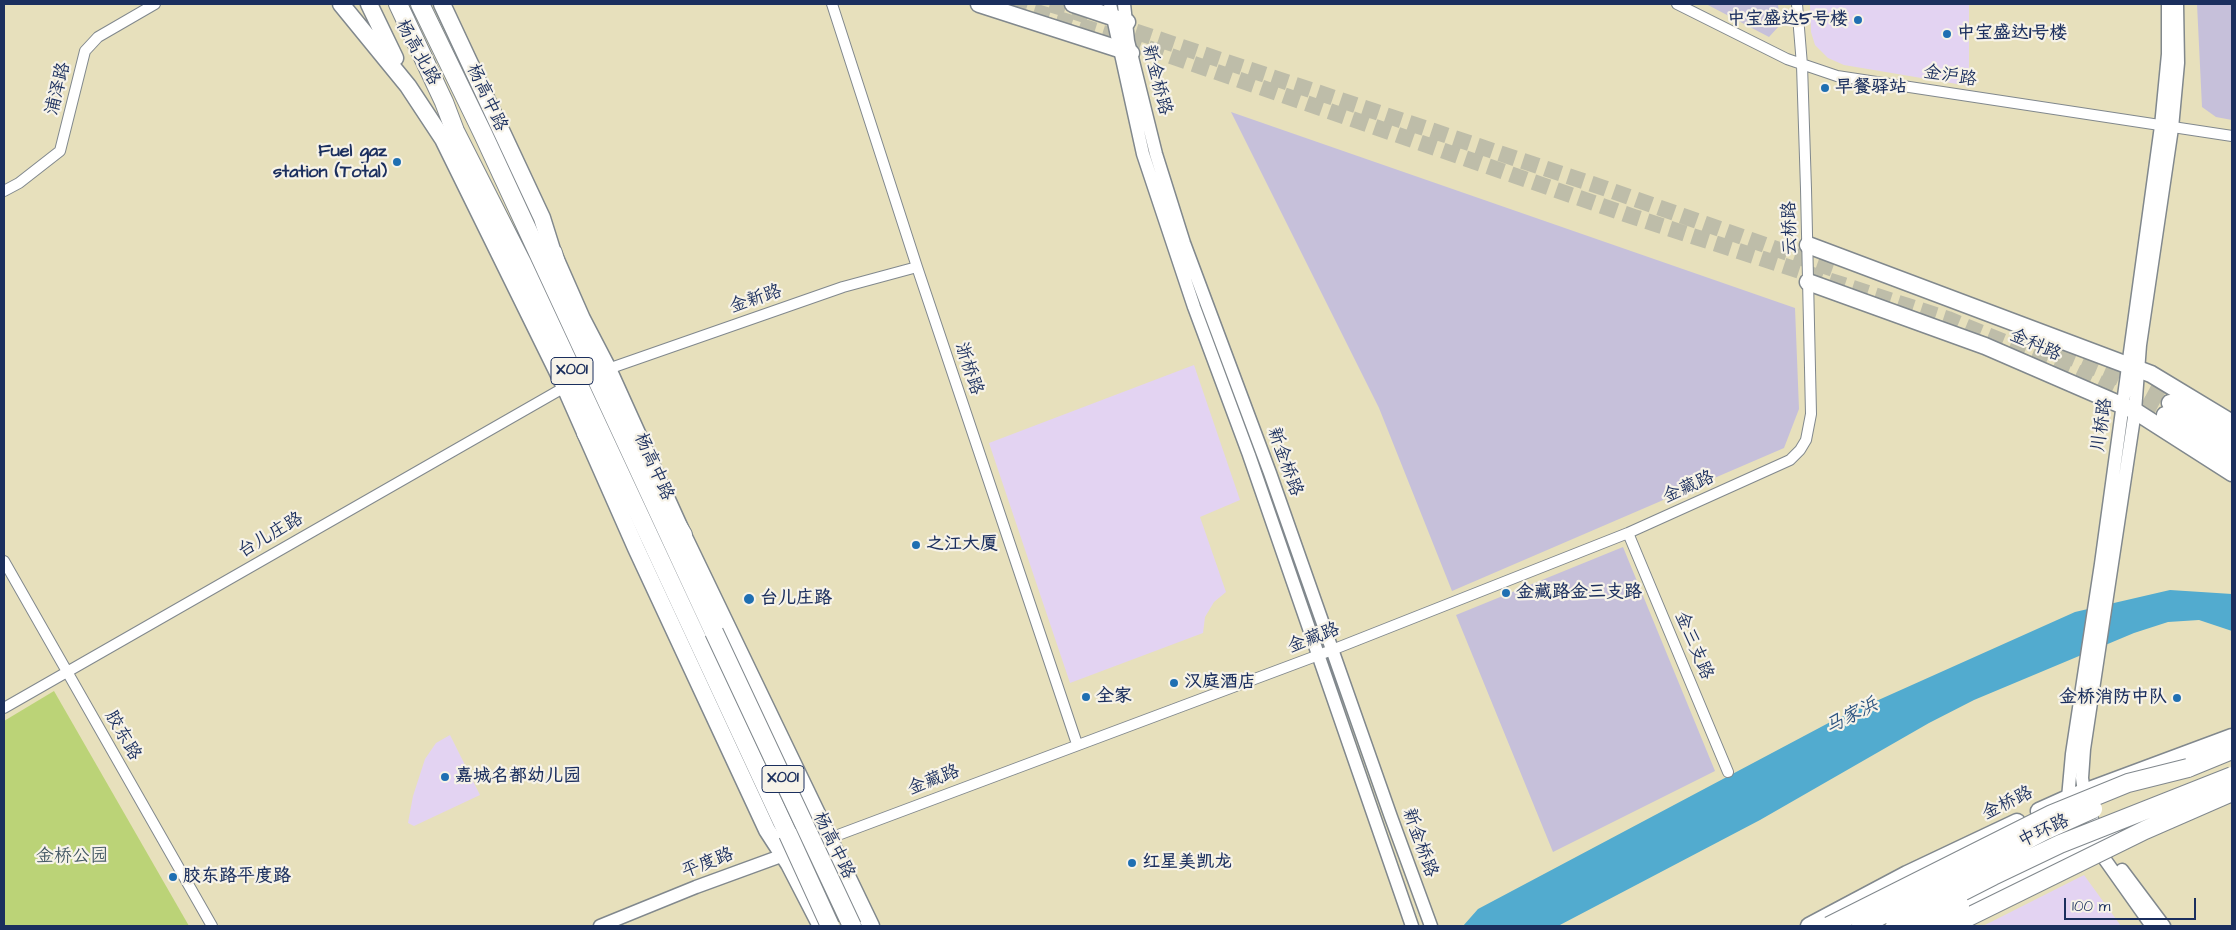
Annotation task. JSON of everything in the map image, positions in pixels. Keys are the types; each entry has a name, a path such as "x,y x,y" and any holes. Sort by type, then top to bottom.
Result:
{"highway":[{"name":"杨高北路","path":"390,4 444,102"},
{"path":"398,4 444,102"},
{"name":"杨高北路","path":"420,4 483,134 550,280"},
{"name":"杨高中路","path":"444,102 455,131 522,263 830,926"},
{"path":"553,253 579,342"},
{"name":"杨高中路","path":"550,280 852,926"},
{"path":"620,430 683,535"},
{"path":"586,433 663,567"},
{"name":"中环路","path":"1861,926 2044,831 2227,751"},
{"path":"1829,926 2052,814 2128,783 2188,768"},
{"name":"中环路","path":"1895,926 2069,840 2232,776"},
{"path":"1950,926 2145,830 2232,792"},
{"path":"788,834 821,926"},
{"path":"1923,926 1968,900 2021,863"}],"main road":[{"name":"杨高北路","path":"341,4 408,86"},
{"path":"369,4 408,86"},
{"name":"杨高中路","path":"442,4 542,218 553,253 582,319 608,369 683,535 871,926"},
{"path":"979,4 1125,51"},
{"path":"1074,4 1116,14"},
{"name":"X001","path":"408,86 443,139 560,390 586,433 636,548 768,830 789,864 821,926"},
{"name":"金科路","path":"1808,245 2151,374 2232,423"},
{"name":"金科路","path":"1808,282 1985,346 2129,409 2232,474"},
{"path":"2232,440 2167,409 2232,456"},
{"name":"金桥路","path":"1809,926 1906,874 2068,798 2232,737"},
{"path":"1923,926 2099,843 2232,786"}],"street":[{"name":"浦泽路","path":"4,191 60,151 86,51 98,37 155,4"},
{"name":"浙桥路","path":"832,4 917,266 1077,744"},
{"name":"新金桥路","path":"1124,4 1116,14 1125,51 1184,243 1273,482 1431,926"},
{"name":"金沪路","path":"1677,4 1802,65 1837,76 2232,136"},
{"name":"云桥路","path":"1797,4 1802,65 1811,414 1810,428 1800,450"},
{"name":"川桥路","path":"2167,127 2168,4"},
{"name":"川桥路","path":"2099,843 2084,792 2082,778 2089,685 2167,127 2178,62 2177,4"},
{"name":"新金桥路","path":"1125,51 1143,154 1194,307 1249,456 1412,926"},
{"name":"金新路","path":"608,369 843,287 917,266"},
{"name":"台儿庄路","path":"4,708 560,390"},
{"name":"金藏路","path":"830,838 1332,650 1628,533 1779,466 1790,460 1800,450"},
{"name":"金三支路","path":"1628,533 1728,772"},
{"name":"胶东路","path":"4,561 212,926"},
{"name":"川桥路","path":"2068,798 2072,754 2089,685"},
{"path":"2068,798 2152,926"},
{"name":"平度路","path":"600,926 696,887 830,838"},
{"path":"2099,843 2164,926"}],"shaded area":[{"path":"1706,4 1778,4 1780,25 1769,37"},
{"path":"1810,4 1969,4 1969,86 1844,65 1828,58 1815,45 1811,32"},
{"path":"2197,4 2232,4 2232,120 2216,117 2202,107"},
{"path":"1231,112 1795,308 1799,409 1784,448 1452,591 1379,408"},
{"path":"1194,365 1240,500 1200,517 1226,592 1214,602 1205,617 1203,633 1070,683 989,443"},
{"path":"1623,547 1715,771 1553,852 1456,615"},
{"name":"嘉城名都幼儿园","path":"450,735 480,795 414,826 408,823 413,796 425,759 436,743"},
{"path":"2084,875 2121,926 1983,926"}],"green space":[{"name":"金桥公园","path":"54,691 189,926 4,926 4,721"}],"water":[{"name":"马家浜","path":"2170,590 2232,594 2232,631 2199,620 2168,622 2134,633 1974,700 1929,723 1760,820 1558,926 1463,926 1478,909 1836,719 2075,612"}],"tunnel":[{"path":"1011,4 1116,37 1634,217 1948,319 2070,369 2165,415"},
{"path":"1050,4 1088,16"},
{"path":"1113,24 1601,187 1836,270"},
{"path":"2060,353 2136,385 2170,403"}],"place":[{"name":"中宝盛达5号楼","path":"1858,20"},
{"name":"中宝盛达1号楼","path":"1947,34"},
{"name":"早餐驿站","path":"1825,88"},
{"name":"Fuel gaz station (Total)","path":"397,162"},
{"name":"之江大厦","path":"916,545"},
{"name":"金藏路金三支路","path":"1506,593"},
{"name":"台儿庄路","path":"749,599"},
{"name":"汉庭酒店","path":"1174,683"},
{"name":"全家","path":"1086,697"},
{"name":"金桥消防中队","path":"2177,698"},
{"name":"嘉城名都幼儿园","path":"445,777"},
{"name":"红星美凯龙","path":"1132,863"},
{"name":"胶东路平度路","path":"173,877"}]}
